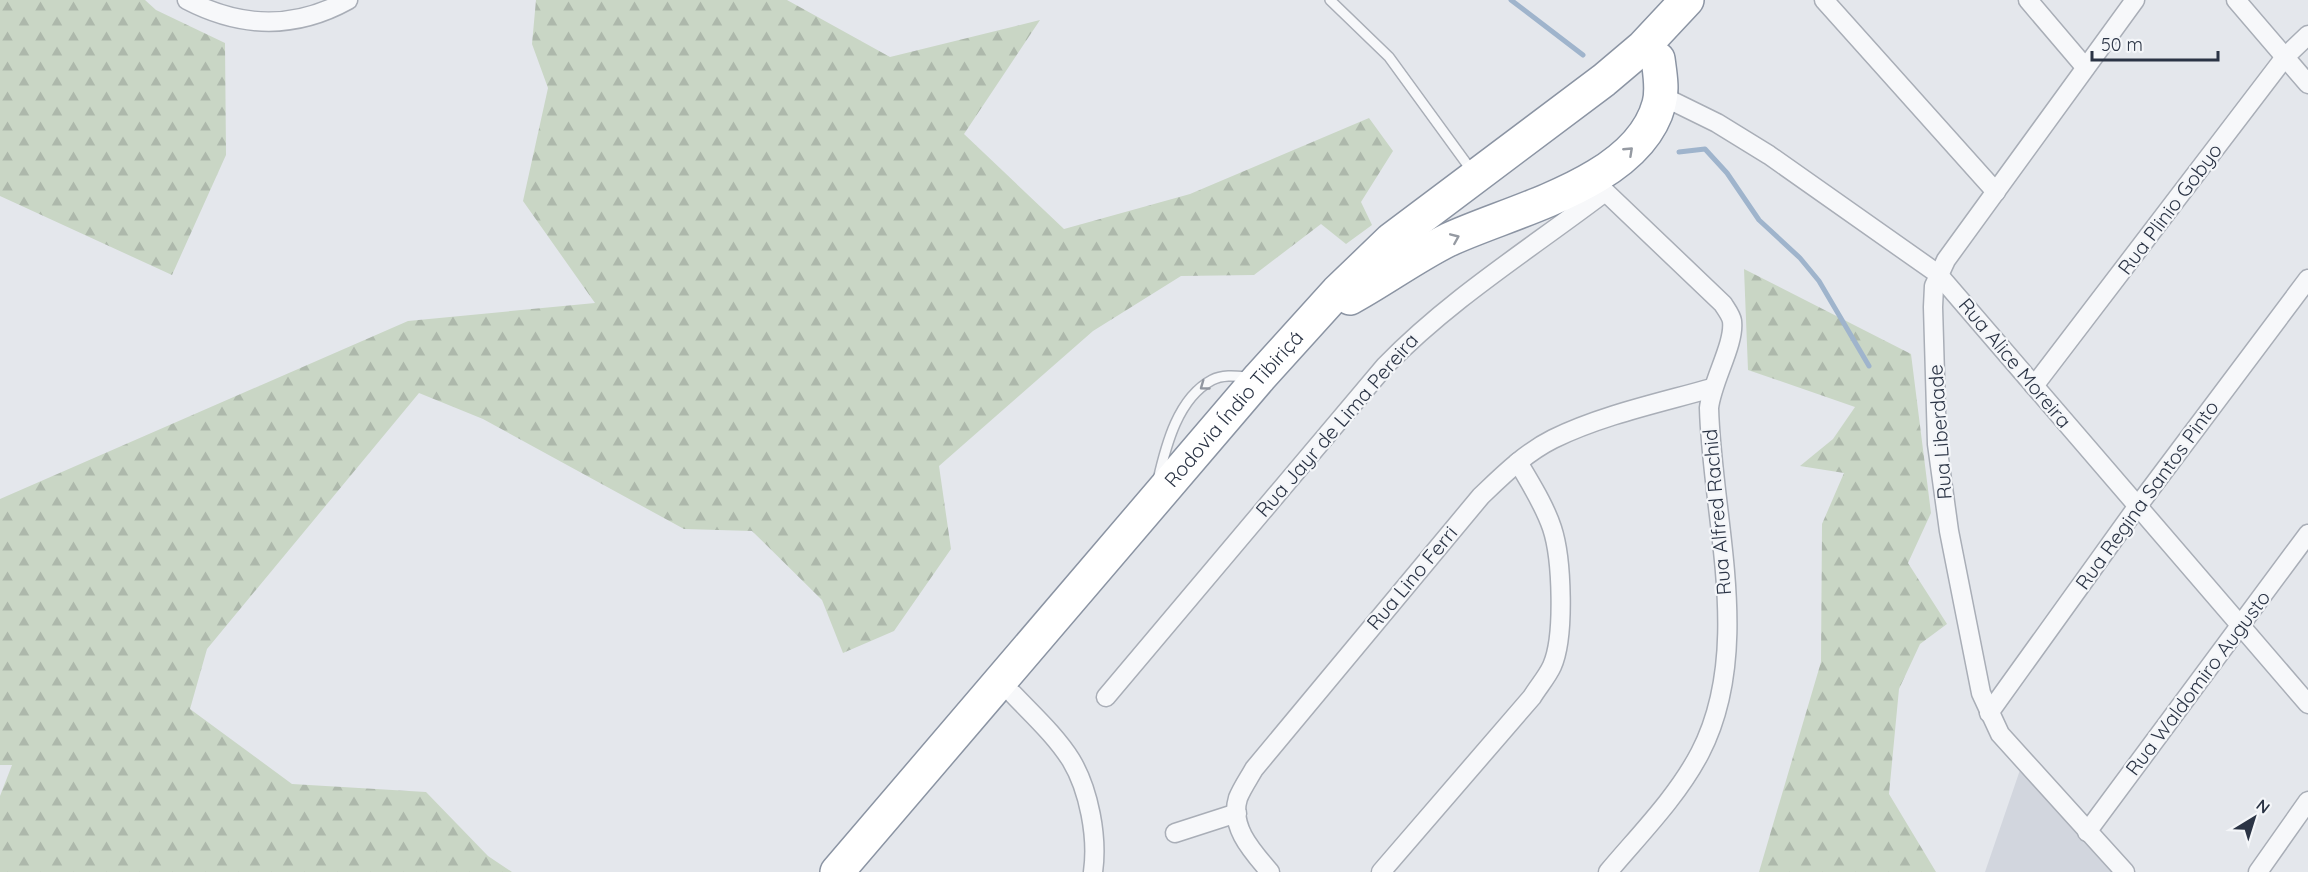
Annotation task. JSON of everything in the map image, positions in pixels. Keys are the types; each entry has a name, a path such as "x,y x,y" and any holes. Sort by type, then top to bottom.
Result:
{"highway":[{"name":"Rodovia Índio Tibiriçá","path":"837,872 1260,377 1337,292 1391,240 1477,178 1635,53 1687,0"},
{"name":"Rodovia Índio Tibiriçá","path":"860,872 1013,694 1192,479 1350,298 1398,251 1440,218 1548,148 1620,93 1658,59 1706,0"},
{"path":"1350,298 1449,240 1598,185 1643,138 1653,119 1660,95 1658,59"}],"street":[{"path":"187,0 250,23 296,21 348,0"},
{"path":"1824,0 1996,192"},
{"path":"2028,0 2085,67"},
{"name":"Rua Liberdade","path":"2125,872 2000,734 1981,693 1949,531 1937,444 1933,307 1934,286 1938,274 2135,0"},
{"path":"2236,0 2308,84"},
{"name":"Rua Plinio Gobyo","path":"2034,386 2285,57 2308,35"},
{"name":"Rua Alice Moreira","path":"1660,95 1717,123 1769,155 1938,274 2308,704"},
{"name":"Rua Alfred Rachid","path":"1598,185 1723,304 1732,319 1731,337 1712,388 1709,437 1725,593 1726,676 1715,720 1700,755 1668,802 1608,872"},
{"name":"Rua Jayr de Lima Pereira","path":"1106,697 1377,375 1417,333 1598,185"},
{"name":"Rua Regina Santos Pinto","path":"1989,713 2137,507 2308,279"},
{"name":"Rua Lino Ferri","path":"1237,813 1238,799 1254,769 1480,496 1518,462 1552,440 1595,423 1712,388"},
{"path":"1381,872 1532,697 1552,666 1560,637 1561,606 1553,530 1543,504 1518,462"},
{"name":"Rua Waldomiro Augusto","path":"2087,832 2308,534"},
{"path":"1013,694 1058,743 1079,778 1090,815 1095,858 1093,872"},
{"path":"2258,872 2308,801"},
{"path":"1175,833 1237,813 1237,822 1248,845 1270,872"}],"lane":[{"path":"1330,0 1389,57 1477,178"}],"shaded area":[{"path":"2020,770 2111,872 1985,872"}],"green space":[{"path":"0,0 145,0 156,10 225,43 226,155 172,275 0,196"},
{"path":"536,0 787,0 890,57 1040,20 964,134 1064,229 1190,194 1369,118 1393,151 1361,202 1372,225 1346,244 1321,224 1254,275 1181,276 1093,331 939,466 951,549 894,631 843,653 822,600 752,531 684,529 483,419 419,393 207,649 190,709 292,784 426,792 488,856 512,872 0,872 0,796 12,765 0,765 0,499 408,321 595,303 523,201 548,88 532,44"},
{"path":"1744,269 1911,354 1931,513 1908,563 1947,624 1920,644 1899,689 1889,794 1936,872 1759,872 1821,662 1822,524 1844,473 1800,466 1833,439 1855,407 1748,370"}],"waterway":[{"path":"1511,0 1583,55"},
{"path":"1679,152 1705,149 1727,173 1759,220 1800,258 1819,281 1869,366"}]}
